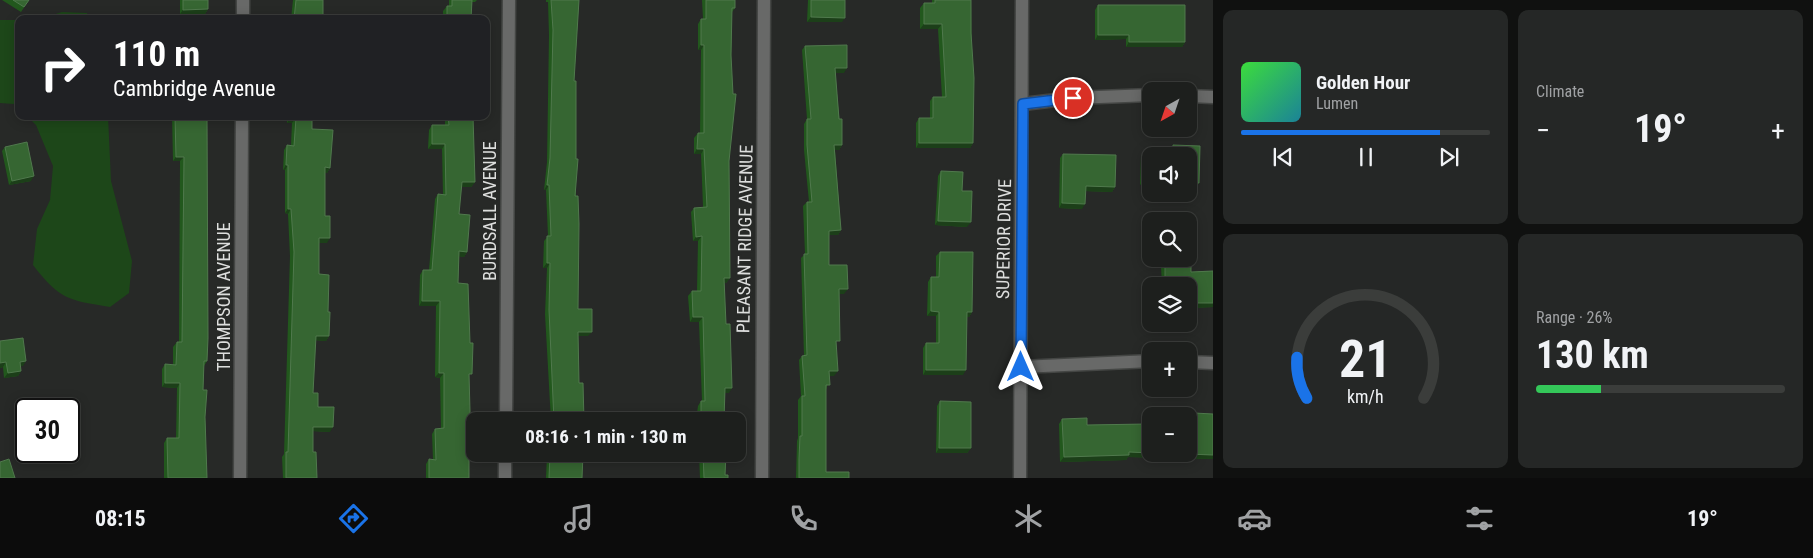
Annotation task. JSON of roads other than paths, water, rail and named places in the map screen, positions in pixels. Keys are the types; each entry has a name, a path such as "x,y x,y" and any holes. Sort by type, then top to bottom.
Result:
{"street":[{"path":"243,0 243,15"},
{"name":"BURDSALL AVENUE","path":"506,412 509,0"},
{"name":"PLEASANT RIDGE AVENUE","path":"762,478 764,0"},
{"name":"SUPERIOR DRIVE","path":"1020,478 1022,0"},
{"path":"1023,104 1073,98 1142,95"},
{"path":"1198,96 1213,97"},
{"name":"THOMPSON AVENUE","path":"240,478 242,120"},
{"path":"1021,367 1142,361"},
{"path":"1197,362 1213,363"},
{"path":"505,462 505,478"}]}
